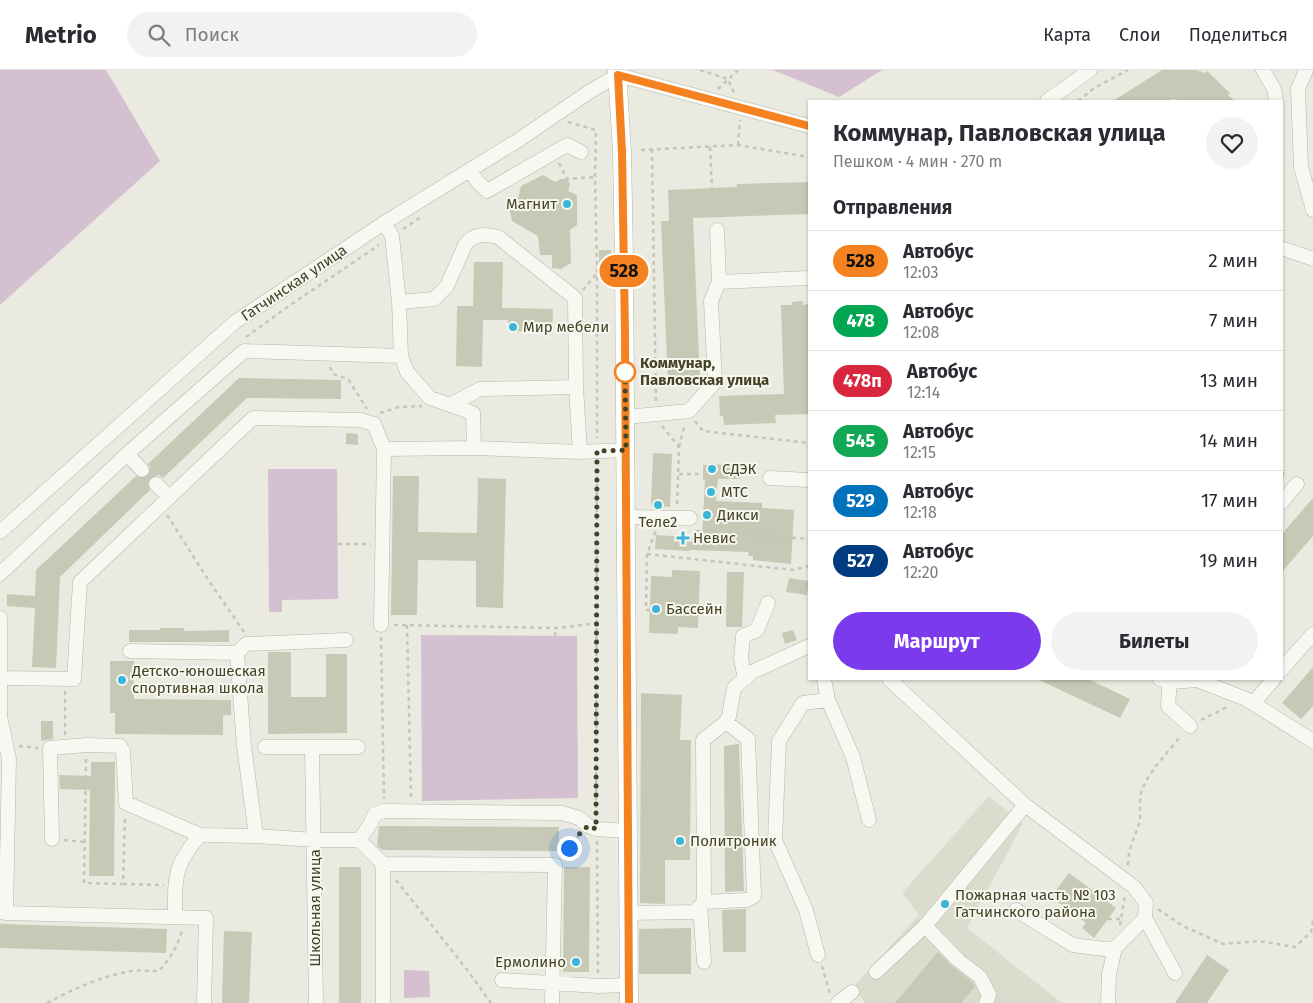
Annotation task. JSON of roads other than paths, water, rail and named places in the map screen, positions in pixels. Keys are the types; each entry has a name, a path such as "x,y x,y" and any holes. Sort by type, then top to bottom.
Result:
{"main road":[{"path":"617,72 622,167 626,417 628,723 626,831 629,1003"}],"street":[{"path":"1048,100 1090,70"},
{"path":"1263,70 1274,89 1276,100"},
{"path":"1292,70 1298,89 1302,167 1313,210"},
{"path":"1298,89 1306,70"},
{"path":"617,72 808,126"},
{"name":"Гатчинская улица","path":"0,532 236,322 384,223 516,141 617,72"},
{"path":"470,170 487,191 567,145 581,152"},
{"path":"384,223 392,236 399,302 401,356 407,372 430,398 473,413 474,448"},
{"path":"626,417 689,411 715,382 710,301 719,282 716,230"},
{"path":"399,302 434,299 447,286 465,245 469,240 484,234 498,237 575,298 576,387 580,452"},
{"path":"1283,249 1313,259"},
{"path":"719,282 808,278"},
{"path":"0,574 127,454 244,351 401,356"},
{"path":"445,403 480,390 576,387"},
{"path":"1,678 74,679 80,582 253,418 363,419 374,424 384,449 381,625"},
{"path":"384,449 474,448 580,452 626,450"},
{"path":"127,454 142,470"},
{"path":"770,478 808,480"},
{"path":"156,484 165,501"},
{"path":"1283,501 1297,484"},
{"path":"627,517 661,517 692,524"},
{"path":"745,679 741,659 743,636 757,630 768,603"},
{"path":"0,618 0,716 10,759 3,912 206,918 204,1003"},
{"path":"1283,668 1313,634"},
{"path":"130,651 242,648 346,640"},
{"path":"704,962 702,904 703,740 726,722 729,716 734,688 752,672 808,646"},
{"path":"242,648 244,746 256,836"},
{"path":"824,680 828,700 853,758 869,820"},
{"path":"890,680 1025,805 1134,886 1146,903 1145,918 1175,973"},
{"path":"1190,726 1168,706 1167,680 1197,680 1249,701 1313,741"},
{"path":"1249,701 1273,680"},
{"path":"818,955 806,910 775,840 776,810 779,741 803,703 828,700"},
{"path":"627,913 695,912 702,904 747,900 754,896 748,739 726,722"},
{"path":"52,839 50,748 86,745 120,746 124,751 126,803 200,834 314,840 359,840 383,864 555,865 552,1003"},
{"path":"265,747 358,746"},
{"name":"Школьная улица","path":"312,747 316,1003"},
{"path":"876,972 925,926 1025,805"},
{"path":"359,840 375,814 384,811 562,813 579,818 592,828 626,831"},
{"path":"180,918 175,878 180,861 200,834"},
{"path":"383,864 383,1003"},
{"path":"1016,910 1073,945 1104,949 1116,948"},
{"path":"1108,1003 1109,974 1116,948 1145,918"},
{"path":"925,926 958,960 980,977 989,995 986,1003"},
{"path":"502,980 599,986 628,985"},
{"path":"838,1003 852,992"}],"tunnel":[{"path":"142,470 156,484"}],"place":[{"name":"Магнит","path":"567,204"},
{"name":"Мир мебели","path":"513,327"},
{"name":"Коммунар, Павловская улица","path":"625,372"},
{"name":"СДЭК","path":"712,469"},
{"name":"МТС","path":"711,492"},
{"name":"Теле2","path":"658,505"},
{"name":"Дикси","path":"707,515"},
{"name":"Невис","path":"683,538"},
{"name":"Бассейн","path":"656,609"},
{"name":"Детско-юношеская спортивная школа","path":"122,680"},
{"name":"Политроник","path":"680,841"},
{"name":"Пожарная часть № 103 Гатчинского района","path":"945,904"},
{"name":"Ермолино","path":"576,962"}]}
